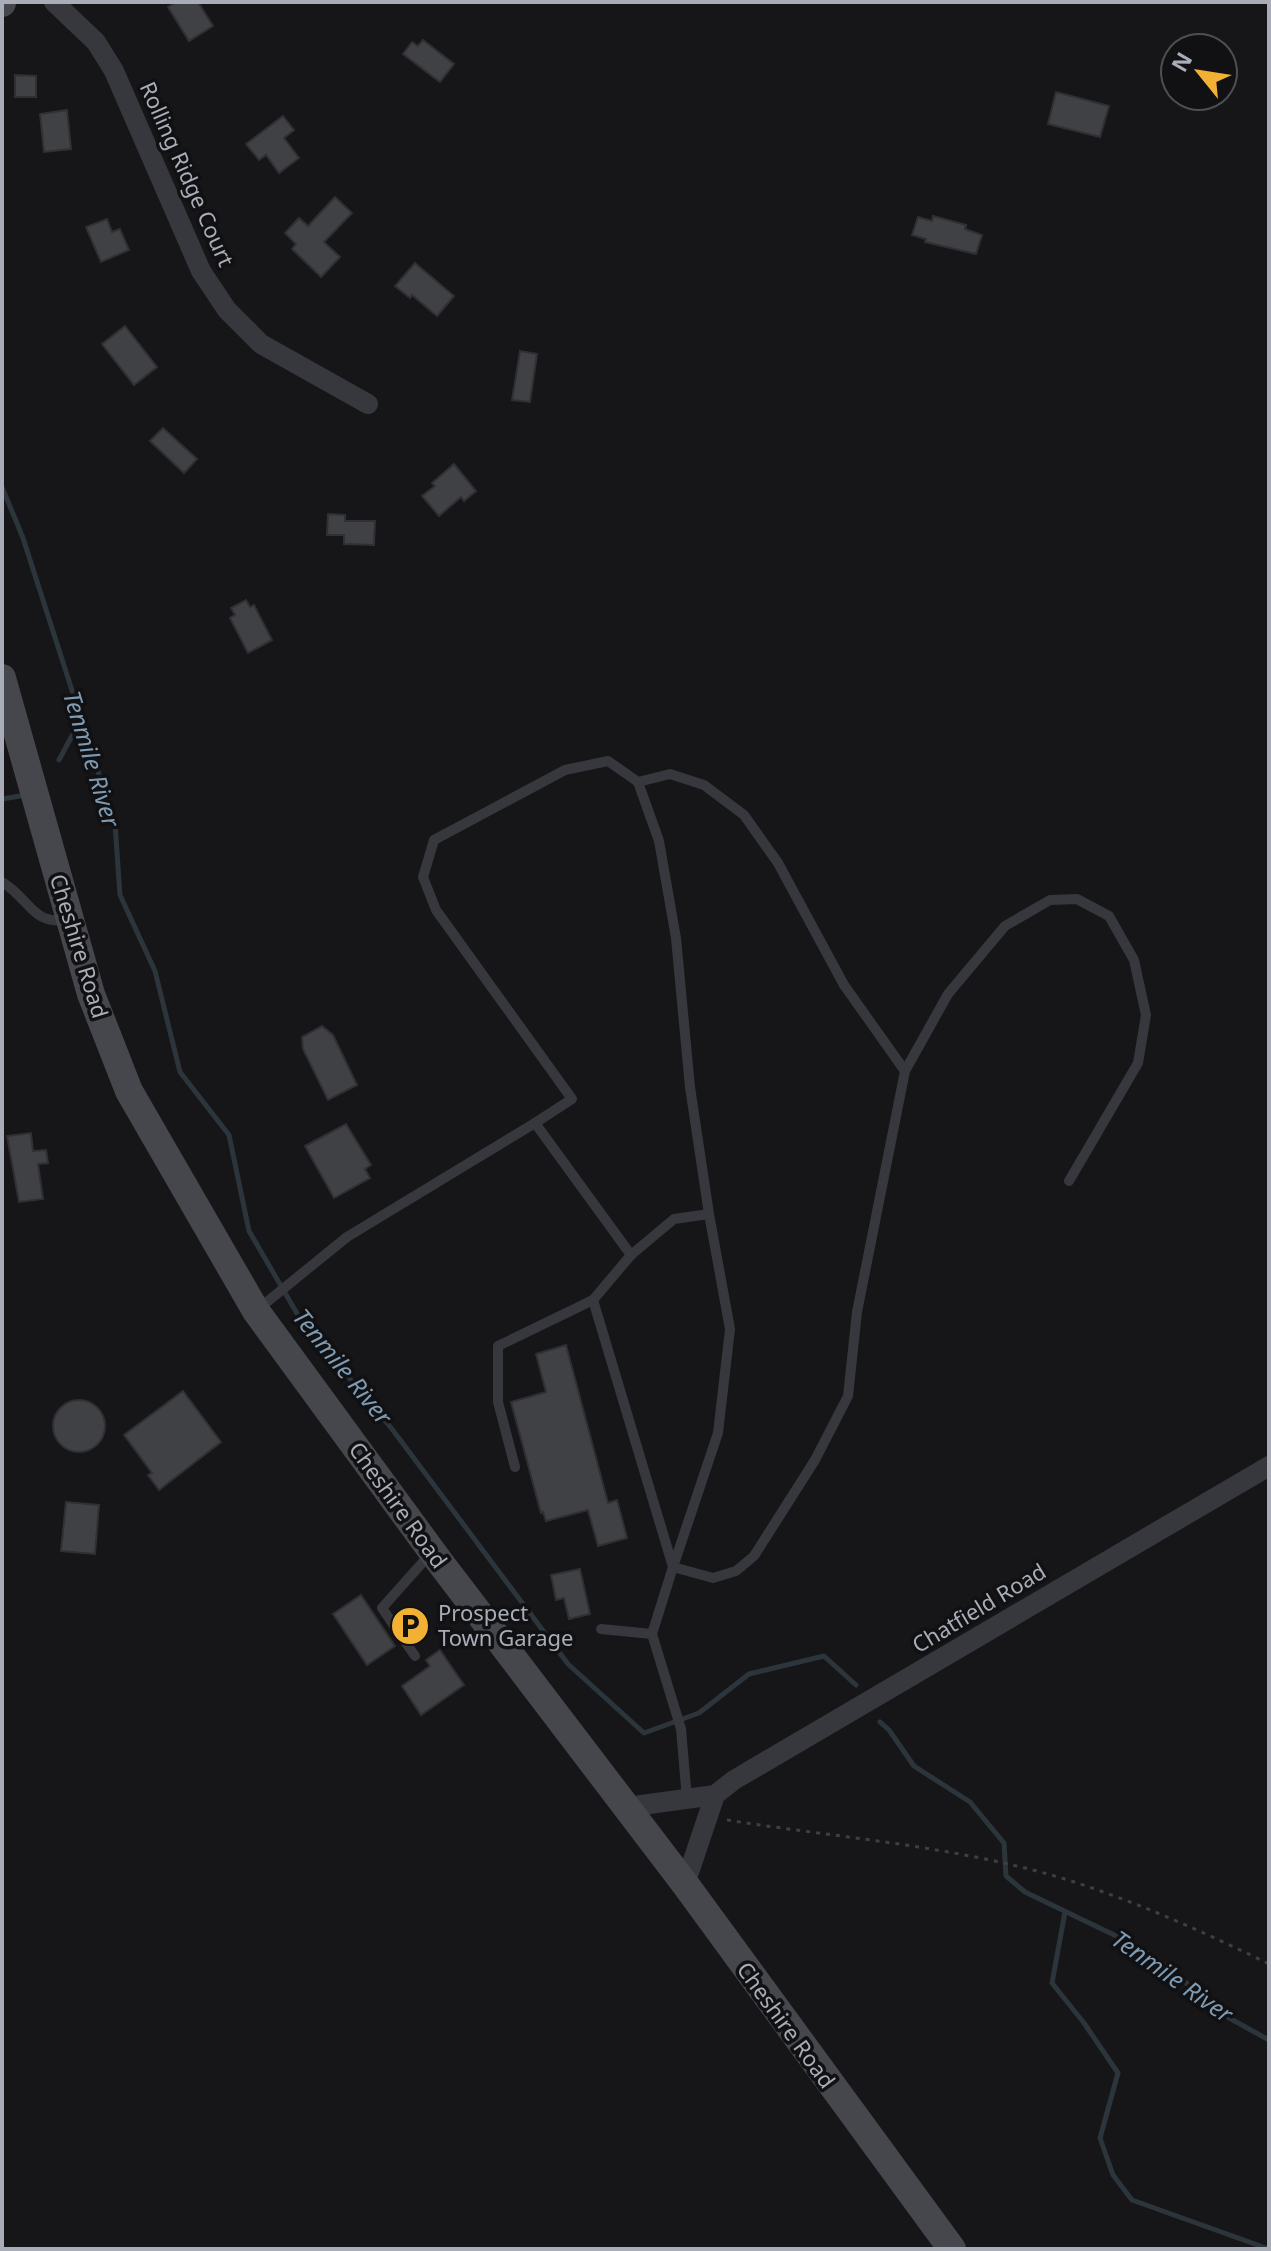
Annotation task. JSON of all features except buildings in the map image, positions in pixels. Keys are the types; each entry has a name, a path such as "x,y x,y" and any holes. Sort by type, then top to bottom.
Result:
{"main road":[{"name":"Cheshire Road","path":"2,678 91,994 129,1091 265,1304 432,1551 685,1884 952,2249"}],"street":[{"name":"Rolling Ridge Court","path":"54,2 96,42 114,71 201,271 227,310 261,344 368,404"},
{"name":"Chatfield Road","path":"627,1807 715,1795 756,1767 1269,1466"},
{"path":"685,1884 715,1795"}],"lane":[{"path":"265,1304 347,1237 572,1099 436,910 423,877 434,840 565,770 608,761 638,782 659,841 676,938 690,1087 730,1329 718,1433 652,1634 681,1729 687,1800"},
{"path":"638,782 670,774 704,785 744,815 778,863 844,985 905,1071"},
{"path":"2,882 38,915 51,922 69,920"},
{"path":"673,1567 713,1578 736,1571 754,1556 815,1460 848,1396 857,1312 905,1071 948,994 1005,926 1050,900 1077,899 1109,916 1134,960 1146,1015 1138,1063 1069,1181"},
{"path":"535,1123 631,1255"},
{"path":"515,1467 498,1402 498,1346 593,1300 631,1255 674,1219 709,1214"},
{"path":"593,1300 673,1567"},
{"path":"415,1656 382,1608 432,1551"},
{"path":"601,1629 652,1634"}],"path":[{"path":"707,1817 937,1851 1023,1868 1069,1881 1196,1929 1269,1964"}],"waterway":[{"name":"Tenmile River","path":"2,487 23,538 115,824 120,895 155,971 180,1072 229,1135 249,1231 302,1322 392,1429 568,1664 644,1733 699,1713 749,1674 824,1656 856,1685"},
{"path":"59,760 81,719"},
{"path":"2,799 20,796"},
{"name":"Tenmile River","path":"880,1722 914,1766 970,1802 1004,1843 1006,1876 1025,1892 1137,1946 1170,1969 1222,2014 1269,2040"},
{"path":"1065,1912 1052,1983 1118,2073 1100,2138 1113,2175 1132,2200 1269,2249"}],"place":[{"name":"Prospect Town Garage","path":"410,1626"}]}
